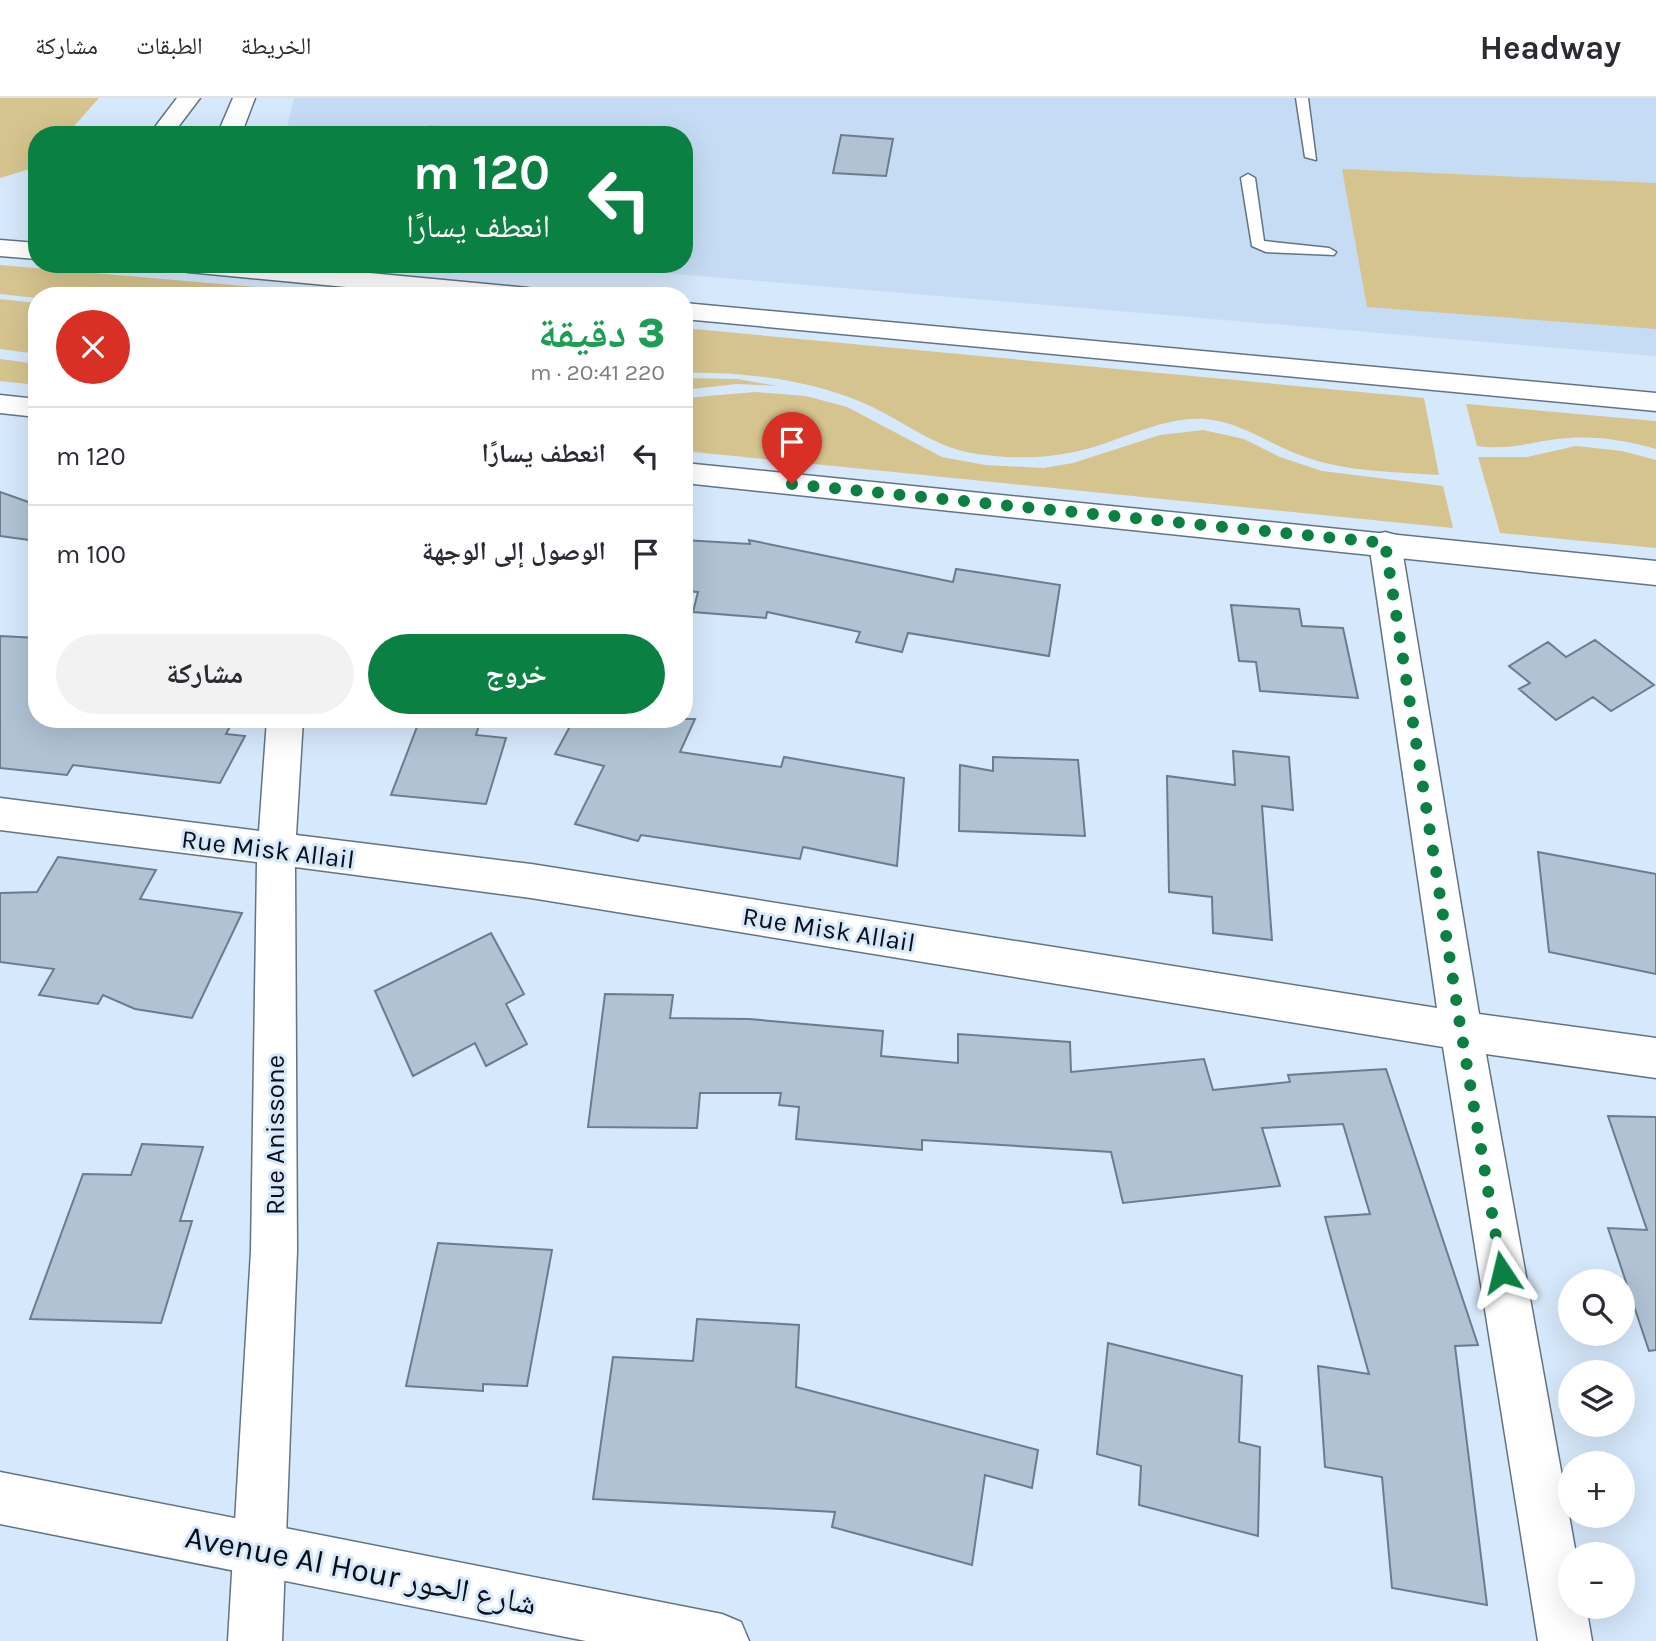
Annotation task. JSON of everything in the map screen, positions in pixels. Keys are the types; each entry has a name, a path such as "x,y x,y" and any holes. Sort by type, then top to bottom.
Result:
{"street":[{"path":"167,126 189,98"},
{"path":"233,126 244,98"},
{"path":"301,273 439,287"},
{"path":"693,312 1656,402"},
{"path":"0,404 28,407"},
{"path":"693,474 1385,543 1656,573"},
{"path":"1385,543 1461,1031 1565,1641"},
{"name":"Rue Anissone","path":"255,1641 274,1251 276,851 284,728"},
{"name":"Rue Misk Allail","path":"0,814 276,851 531,881 1461,1031 1656,1058"},
{"name":"Avenue Al Hour شارع الحور","path":"0,1498 722,1641"}],"lane":[{"path":"1302,98 1311,157"},
{"path":"1248,178 1257,243 1266,248 1329,252"}],"shaded area":[{"path":"0,98 99,98 74,126 28,126 28,169 0,178"},
{"path":"294,98 1656,98 1656,356 663,273 693,273 693,126 287,126"},
{"path":"1342,169 1656,183 1656,329 1367,307"},
{"path":"0,265 28,267 28,273 93,273 255,287 28,287 28,297 0,294"},
{"path":"0,299 28,302 28,353 0,349"},
{"path":"693,329 1424,398 1439,475 1373,471 1324,463 1232,425 1205,419 1163,424 1066,454 1003,457 971,453 928,438 875,408 841,394 774,378 693,373"},
{"path":"0,359 28,363 28,384 0,381"},
{"path":"693,378 738,379 777,386 737,384 693,389"},
{"path":"756,392 806,396 847,407 942,457 985,465 1044,468 1073,463 1160,435 1203,430 1244,439 1280,457 1322,471 1443,486 1453,528 693,452 693,397"},
{"path":"1466,404 1656,421 1656,449 1624,441 1591,438 1557,439 1502,447 1477,446"},
{"path":"1576,446 1622,451 1656,460 1656,548 1500,533 1478,457 1527,457"}],"building":[{"path":"841,135 893,139 886,176 833,173"},
{"path":"0,492 28,502 28,540 0,536"},
{"path":"749,540 953,582 956,569 1060,585 1049,656 908,633 902,652 856,642 860,632 767,612 766,618 693,612 698,592 693,592 693,541 750,544"},
{"path":"1231,605 1299,609 1302,626 1343,628 1358,698 1260,691 1256,662 1239,661"},
{"path":"0,636 28,638 28,728 229,728 226,734 245,736 220,783 73,765 67,775 0,768"},
{"path":"1595,640 1654,685 1611,711 1593,697 1556,720 1519,689 1530,683 1509,666 1548,642 1566,657"},
{"path":"417,728 478,728 476,735 506,738 486,804 391,795"},
{"path":"569,728 691,728 680,752 781,767 784,757 904,778 897,866 803,847 800,859 641,835 638,841 575,824 604,766 555,754"},
{"path":"1233,751 1289,757 1293,810 1262,806 1272,940 1213,933 1212,897 1169,892 1167,776 1235,785"},
{"path":"993,757 1078,760 1085,836 959,831 960,765 993,771"},
{"path":"1538,852 1656,874 1656,974 1549,952"},
{"path":"58,857 156,870 140,899 242,913 192,1018 135,1009 103,995 98,1004 39,995 54,969 0,962 0,893 37,892"},
{"path":"491,933 524,994 506,1004 527,1044 486,1066 475,1043 413,1076 375,991"},
{"path":"605,994 673,995 670,1018 749,1019 883,1031 881,1056 958,1063 958,1034 1070,1042 1071,1072 1204,1059 1213,1090 1290,1082 1288,1075 1386,1069 1478,1345 1455,1346 1487,1605 1392,1588 1382,1477 1325,1467 1318,1366 1369,1374 1325,1217 1370,1214 1343,1124 1262,1128 1280,1186 1123,1203 1111,1152 922,1140 922,1150 796,1139 799,1107 779,1105 781,1093 700,1093 697,1128 588,1127"},
{"path":"1608,1116 1656,1117 1656,1350 1649,1351 1635,1309 1635,1269 1622,1269 1608,1228 1647,1230"},
{"path":"142,1144 203,1147 180,1221 192,1221 161,1323 30,1319 83,1174 131,1175"},
{"path":"438,1243 552,1250 527,1386 483,1384 483,1391 406,1386"},
{"path":"697,1319 799,1325 796,1387 1038,1450 1032,1488 985,1475 972,1565 832,1527 835,1512 593,1499 613,1357 693,1361"},
{"path":"1108,1343 1242,1376 1239,1442 1260,1447 1258,1536 1139,1505 1141,1466 1097,1454"}],"route":[{"path":"792,484 1385,543 1461,1031 1502,1272"}]}
